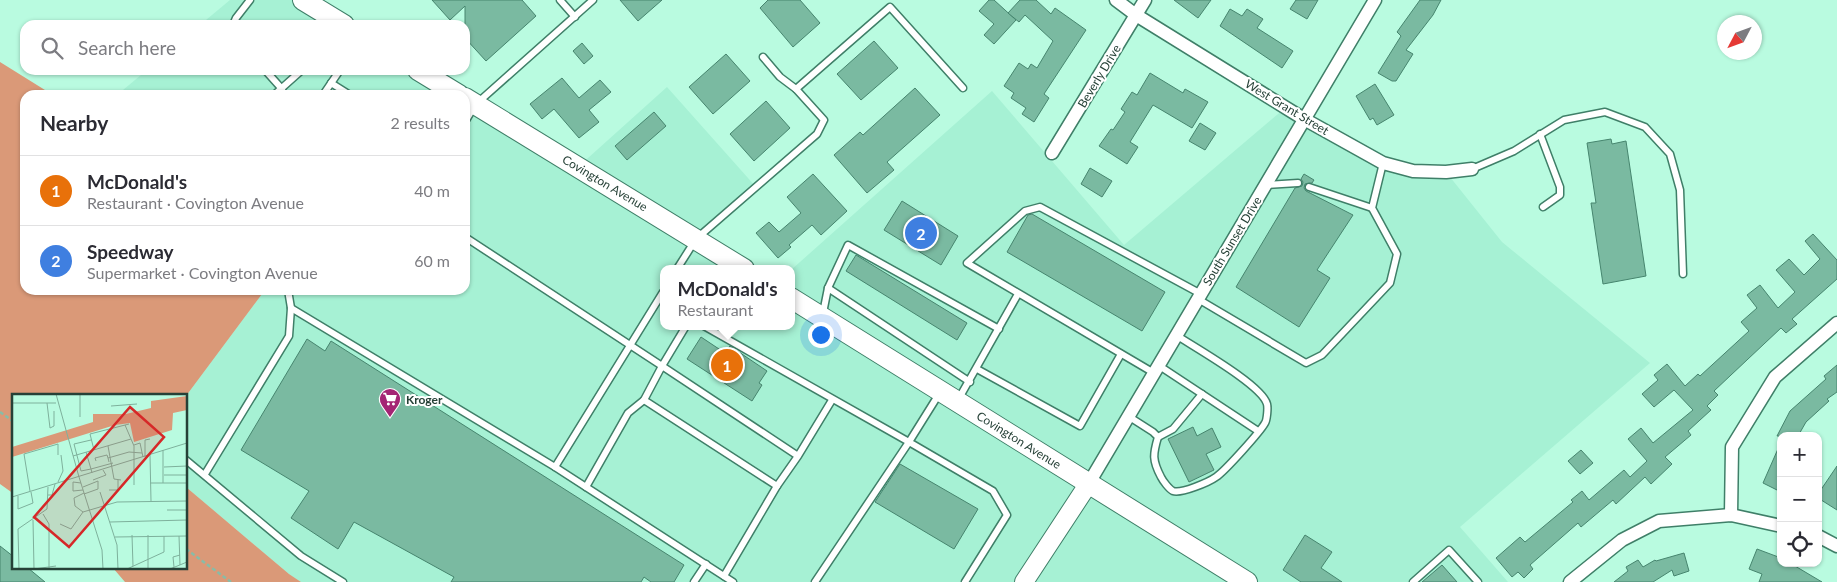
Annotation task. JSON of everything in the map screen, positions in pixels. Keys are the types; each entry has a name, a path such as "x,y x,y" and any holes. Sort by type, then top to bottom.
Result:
{"main road":[{"path":"303,0 336,20"},
{"name":"Covington Avenue","path":"426,75 451,90"},
{"name":"Covington Avenue","path":"470,101 738,265"},
{"name":"Covington Avenue","path":"795,300 1247,582"},
{"path":"1024,582 1089,483"}],"street":[{"name":"West Grant Street","path":"1116,0 1136,15 1304,119 1383,163 1413,171 1446,172 1472,169"},
{"name":"Beverly Drive","path":"1052,153 1145,0"},
{"name":"South Sunset Drive","path":"1089,483 1375,0"},
{"path":"1731,515 1732,447 1775,377 1837,324"},
{"path":"1570,582 1622,540 1659,521 1731,515 1777,525"},
{"path":"1822,538 1837,546"}],"lane":[{"path":"235,20 250,0"},
{"path":"560,0 574,17"},
{"path":"470,96 594,0"},
{"path":"796,89 890,7 963,88"},
{"path":"680,265 696,239 817,134 824,120 796,89 780,77 762,57"},
{"path":"269,75 282,89 297,75"},
{"path":"326,90 336,75"},
{"path":"331,82 343,90"},
{"path":"1472,169 1514,151 1564,120 1605,112 1645,127 1670,154 1680,190 1683,274"},
{"path":"1540,134 1560,187 1560,195 1543,207"},
{"path":"1258,431 1202,394 1156,369 1121,354 968,263 1025,211 1040,207 1199,296 1306,363 1322,355 1390,283 1397,254 1372,208 1383,163"},
{"path":"1265,185 1298,183"},
{"path":"1309,187 1372,208"},
{"path":"470,240 798,456"},
{"path":"822,317 828,288 848,244 999,329"},
{"path":"828,288 970,382"},
{"path":"815,582 909,442 949,396 970,382 1018,294"},
{"path":"205,474 289,336 291,308 289,295"},
{"path":"555,468 660,297"},
{"path":"291,308 555,468 733,582"},
{"path":"586,488 628,413 644,400 684,330"},
{"path":"711,330 993,490 1007,515 965,582"},
{"path":"1176,336 1234,372 1260,393 1267,404 1266,422 1227,467 1216,477 1181,492 1173,491 1162,480 1155,465 1153,454 1158,437 1173,429 1202,394"},
{"path":"977,369 1080,426 1121,354"},
{"path":"644,400 778,486"},
{"path":"724,576 832,400"},
{"path":"1128,416 1158,437"},
{"path":"188,461 300,556 343,582"},
{"path":"1413,582 1449,550 1478,582"},
{"path":"694,582 706,564"}],"path":[{"path":"0,412 12,421"},
{"path":"188,550 231,582"}],"shaded area":[{"path":"230,0 303,0 336,20 206,20"},
{"path":"0,62 45,90 20,90 20,295 261,295 187,394 12,394 12,493 0,484"},
{"path":"141,75 426,75 451,90 123,90"},
{"path":"667,87 756,187 696,239 738,265 660,265 660,330 795,330 795,266 992,91 1124,245 1285,108 1383,163 1446,172 1502,242 1650,363 1460,527 1508,582 301,582 188,489 187,394 261,295 470,295 470,101 578,167"},
{"path":"188,489 301,582 125,582 115,570 188,570"}],"building":[{"path":"432,0 522,0 536,16 486,61 470,43 470,20 465,20 465,6 450,20"},
{"path":"620,0 662,0 638,21"},
{"path":"768,0 800,0 820,23 793,47 760,8"},
{"path":"989,0 994,0 1016,20 994,44 984,35 994,24 979,11"},
{"path":"1020,0 1036,0 1051,14 1055,8 1086,30 1044,94 1049,98 1034,122 1022,114 1026,108 1011,98 1014,93 1004,86 1019,63 1028,69 1031,64 1037,68 1053,41 1025,15 1019,22 1008,13"},
{"path":"1174,0 1211,0 1198,18"},
{"path":"1296,0 1318,0 1307,19 1290,9"},
{"path":"1420,0 1441,0 1433,15 1406,50 1413,54 1396,81 1392,81 1378,73 1401,36 1397,32"},
{"path":"1230,9 1242,16 1247,9 1263,19 1257,28 1293,51 1282,68 1220,26"},
{"path":"874,41 898,68 861,100 837,74"},
{"path":"582,43 593,56 584,64 573,51"},
{"path":"726,54 750,81 713,114 689,87"},
{"path":"1150,73 1183,93 1185,89 1208,102 1192,128 1153,105 1130,142 1138,147 1127,164 1099,146 1125,112 1121,109 1132,92 1137,95"},
{"path":"562,78 579,98 600,80 611,92 589,110 599,122 579,138 554,109 542,119 530,104"},
{"path":"1375,84 1394,115 1377,125 1373,118 1370,120 1356,96"},
{"path":"915,88 940,115 887,162 894,170 867,193 834,155 860,132 863,135"},
{"path":"766,101 790,128 754,161 730,134"},
{"path":"654,112 666,126 627,160 615,146"},
{"path":"1200,123 1216,133 1205,150 1189,141"},
{"path":"1611,139 1612,144 1626,141 1646,276 1603,284 1591,203 1596,203 1587,143"},
{"path":"1090,168 1112,181 1102,197 1081,184"},
{"path":"813,174 847,211 821,235 812,225 789,245 791,247 778,258 756,233 769,222 779,232 801,213 787,197"},
{"path":"1304,174 1314,180 1312,183 1305,184 1304,188 1306,191 1353,215 1317,270 1330,278 1299,327 1236,287 1295,188 1302,186 1303,182 1301,179"},
{"path":"902,201 958,236 941,265 884,230"},
{"path":"1032,214 1165,292 1142,331 1007,252 1028,215"},
{"path":"1813,234 1837,260 1837,279 1792,319 1797,324 1786,333 1781,328 1714,391 1718,395 1707,406 1711,410 1688,431 1691,435 1665,457 1672,464 1651,484 1645,477 1616,504 1613,500 1581,527 1578,523 1530,565 1533,569 1524,578 1518,572 1512,577 1496,558 1520,537 1525,542 1573,502 1571,500 1582,491 1589,500 1624,470 1630,477 1647,461 1628,439 1641,428 1653,443 1693,410 1674,390 1654,407 1642,394 1658,380 1654,375 1667,364 1685,386 1698,374 1700,376 1749,331 1741,322 1757,308 1747,295 1760,285 1778,308 1795,292 1776,270 1789,259 1804,275 1820,259 1805,241"},
{"path":"856,255 967,323 957,340 846,271"},
{"path":"701,337 725,353 730,346 767,371 759,383 762,385 752,401 687,359"},
{"path":"307,339 325,351 331,341 684,565 674,582 651,582 644,577 641,582 451,582 454,577 354,522 338,549 291,518 309,491 241,450"},
{"path":"1837,365 1837,392 1827,399 1829,401 1806,422 1800,432 1779,432 1790,411 1826,379 1824,376"},
{"path":"1193,427 1197,436 1212,428 1221,447 1206,454 1214,470 1189,482 1168,439"},
{"path":"1581,450 1593,463 1580,474 1568,461"},
{"path":"1777,451 1777,490 1763,483"},
{"path":"900,464 978,509 954,549 875,502"},
{"path":"1837,466 1837,510 1822,501 1822,488"},
{"path":"1305,535 1332,552 1321,568 1342,582 1301,582 1283,570"},
{"path":"0,546 12,555 12,570 30,570 45,582 0,582"},
{"path":"1757,549 1777,556 1777,567 1797,567 1822,582 1759,582 1762,574 1749,569"},
{"path":"1684,553 1689,571 1674,576 1672,570 1653,582 1614,582 1628,571 1626,567 1638,560 1643,567 1655,560"},
{"path":"1442,565 1457,582 1422,582"}],"place":[{"name":"Speedway","path":"921,233"},
{"name":"McDonald's","path":"727,365"},
{"name":"Kroger","path":"390,418"}]}
